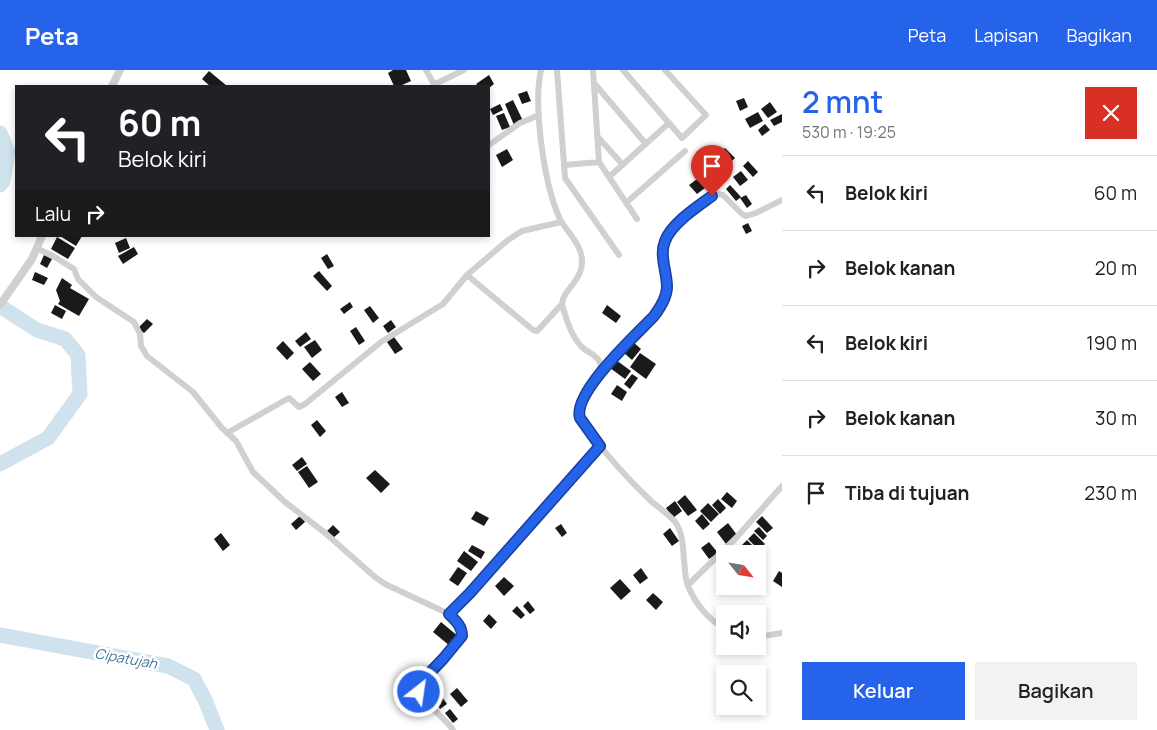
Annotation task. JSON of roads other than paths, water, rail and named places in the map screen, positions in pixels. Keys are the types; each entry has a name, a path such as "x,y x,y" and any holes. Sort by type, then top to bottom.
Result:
{"street":[{"path":"112,85 120,70"},
{"path":"426,70 435,85 464,70"},
{"path":"467,275 533,330 537,331 561,305 566,293 582,271 583,264 578,245 561,222 551,189 539,115 538,84 541,70"},
{"path":"557,70 564,178 619,255"},
{"path":"593,70 599,162 637,219"},
{"path":"623,70 682,138 706,115 665,70"},
{"path":"594,83 646,144"},
{"path":"490,144 520,123 539,115"},
{"path":"609,177 669,123"},
{"path":"597,135 622,165"},
{"path":"626,202 686,151"},
{"path":"564,165 599,162"},
{"path":"716,622 708,616 688,585 682,539 677,524 642,493 600,446 580,418 579,413 588,388 660,307 667,289 663,260 664,243 668,233 676,224 707,199 717,194 723,195 742,214 748,216 782,200"},
{"path":"227,433 288,398 299,407 305,404 381,342 444,304 467,275 508,240 522,231 561,222"},
{"path":"0,305 32,260 42,237"},
{"path":"36,248 74,269 78,279 96,297 134,322 140,334 141,346 147,356 193,392 236,441 253,472 285,502 324,532 363,568 385,584 449,614 458,623 462,630 462,636 420,683 419,687 419,692 453,730"},
{"path":"561,305 570,328 581,346 597,357 600,364 600,373"},
{"path":"449,614 470,593 600,446"},
{"path":"688,585 736,538 782,486"},
{"path":"766,636 782,633"}],"waterway":[{"name":"Cipatujah","path":"0,133 8,152 3,181 0,185"},
{"name":"Cipatujah","path":"0,306 37,330 65,339 78,355 80,394 48,438 0,464"},
{"name":"Cipatujah","path":"0,635 168,666 194,679 217,730"}]}
